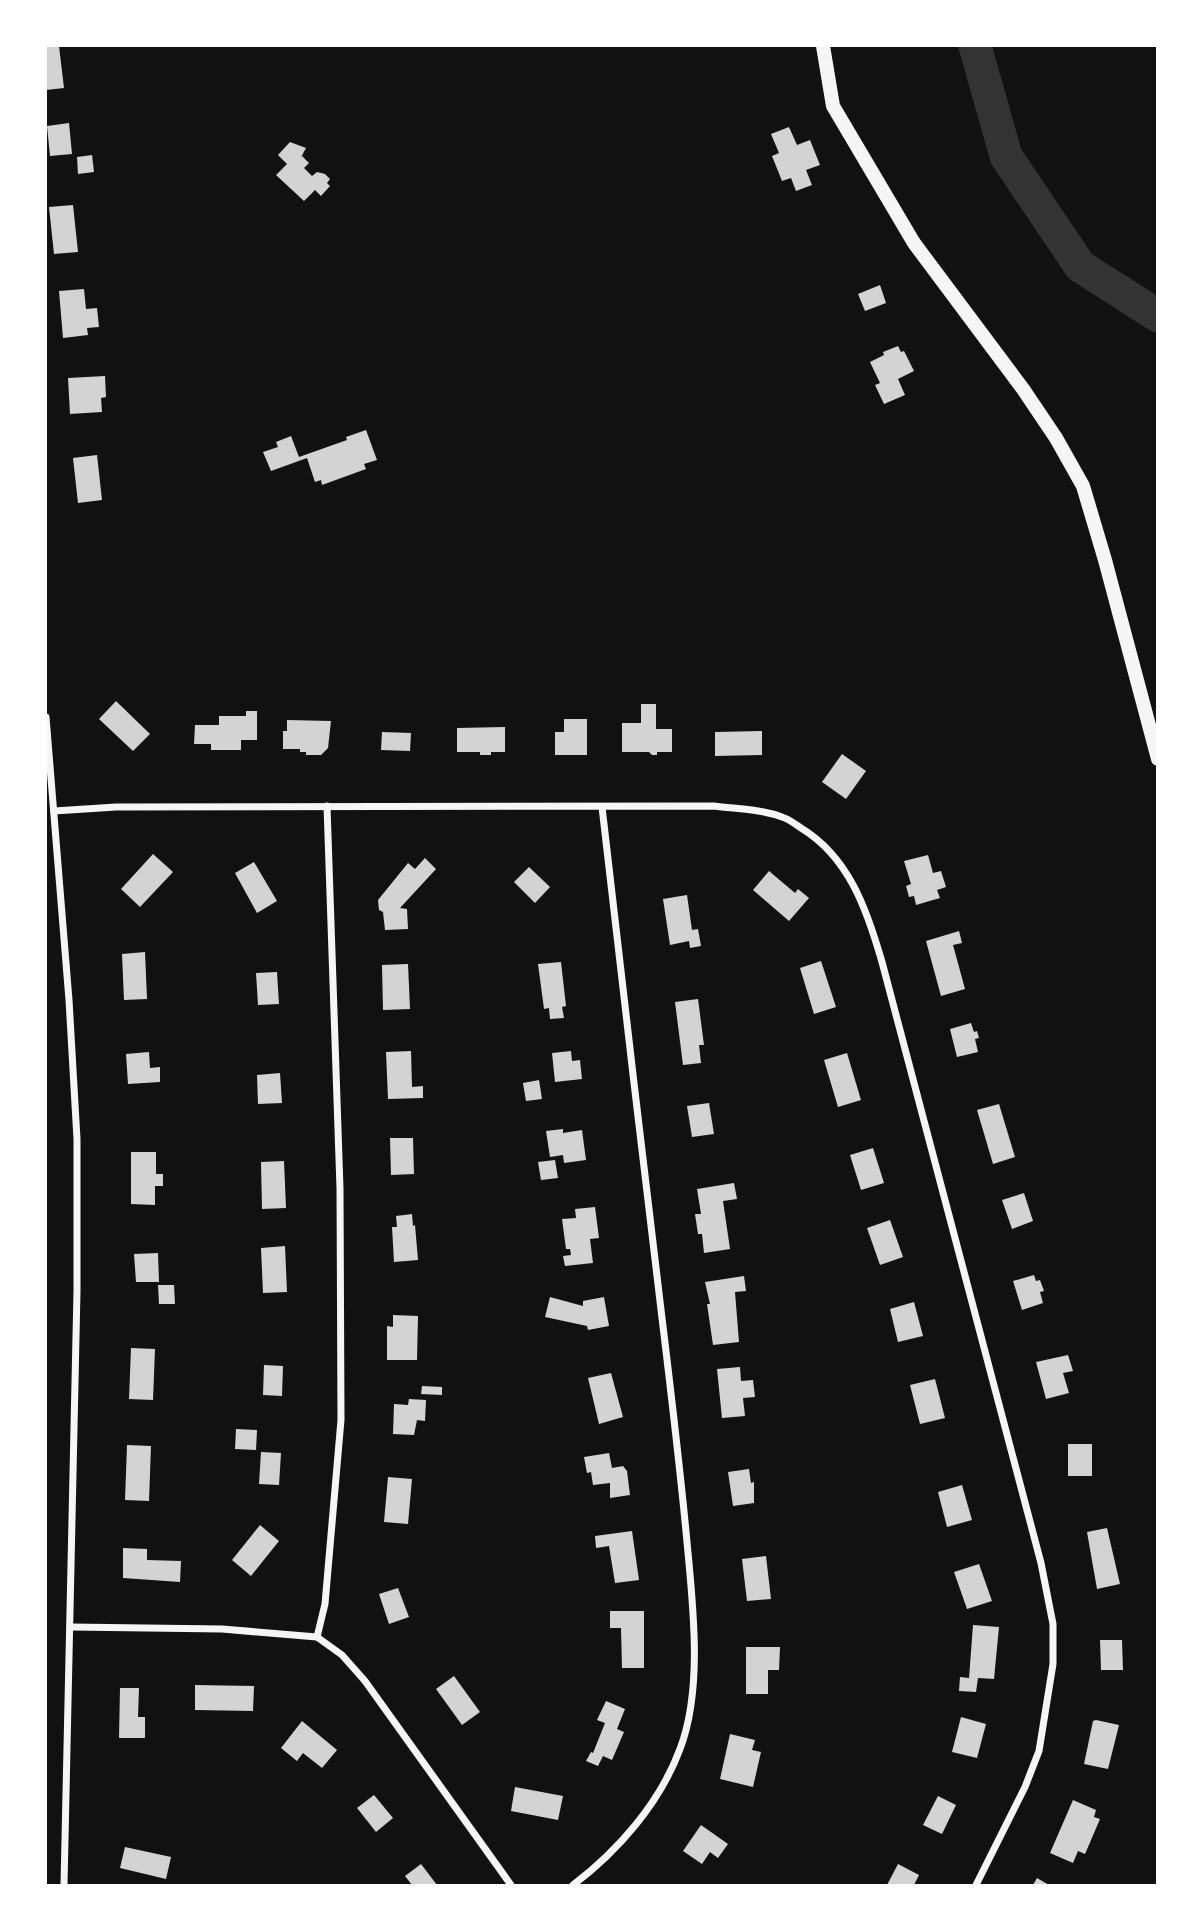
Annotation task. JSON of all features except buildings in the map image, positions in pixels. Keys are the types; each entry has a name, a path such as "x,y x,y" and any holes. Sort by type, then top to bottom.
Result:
{"main road":[{"path":"823,46 833,106 914,243 1023,389 1083,485 1157,759"}],"street":[{"path":"46,717 77,1139 77,1291 64,1885"},
{"path":"317,1637 326,1604 341,1420 342,1365 340,1188 327,806"},
{"path":"54,811 116,807 714,806 783,817 812,835 835,856 854,884 870,919 1041,1563 1053,1624 1053,1664 1038,1751 1025,1787 976,1885"},
{"path":"573,1885 593,1870 634,1828 657,1794 681,1749 690,1706 695,1656 681,1471 602,807"},
{"path":"70,1627 222,1629 317,1637 342,1655 365,1681 511,1885"}],"waterway":[{"path":"975,46 1006,156 1080,266 1158,316"}]}
